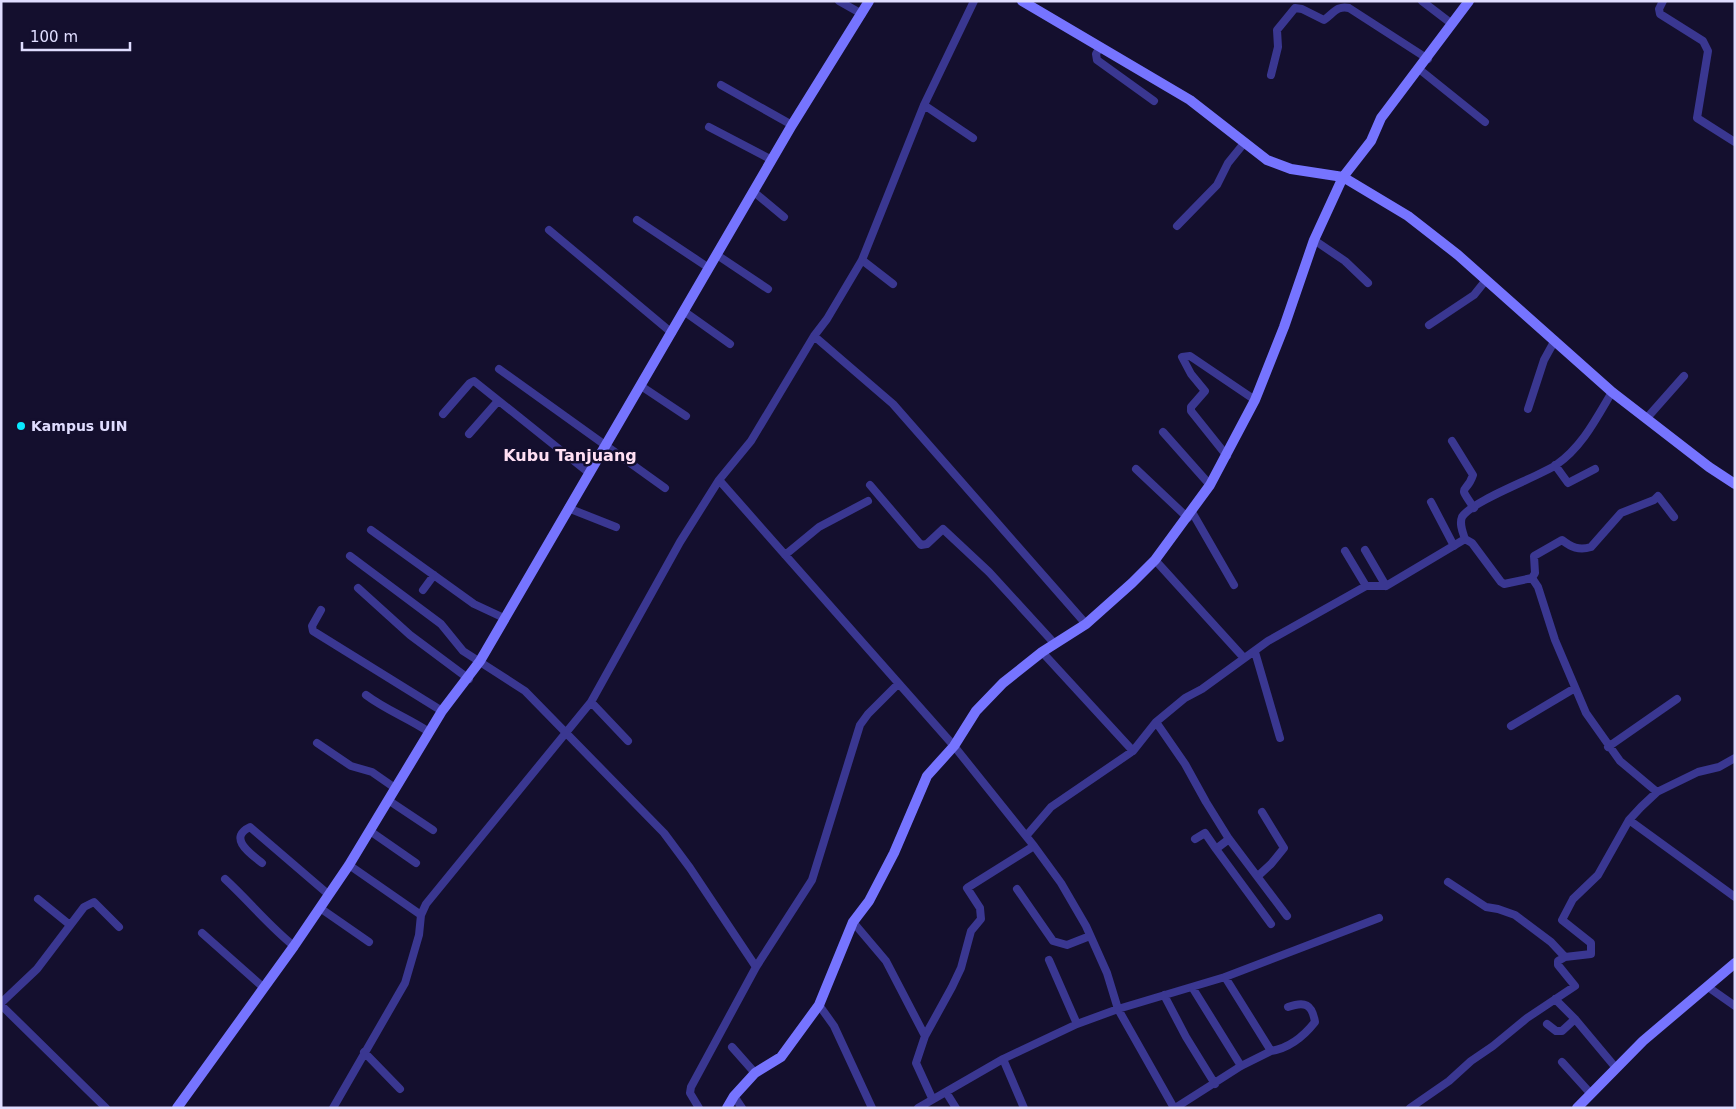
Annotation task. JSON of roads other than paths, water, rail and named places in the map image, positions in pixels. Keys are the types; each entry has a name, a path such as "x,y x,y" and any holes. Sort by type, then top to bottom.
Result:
{"street":[{"path":"839,1 862,14"},
{"path":"177,1108 320,908 349,865 442,711 469,679 480,662 792,125 869,1"},
{"path":"333,1108 405,983 419,935 421,915 426,904 591,702 680,542 719,480 751,441 862,260 924,105 974,1"},
{"path":"1022,1 1190,100 1278,166 1316,174 1343,177 1408,216 1434,235 1612,392 1709,467 1735,484"},
{"path":"1422,1 1452,24"},
{"path":"727,1108 734,1096 755,1073 780,1057 819,1005 853,922 869,901 894,853 927,776 954,746 976,711 1003,683 1042,652 1086,624 1155,560 1210,485 1255,400 1284,327 1314,240 1343,177 1371,141 1381,118 1469,1"},
{"path":"1663,1 1659,9 1660,14 1703,41 1708,51 1697,118 1735,142"},
{"path":"1271,75 1278,46 1277,30 1295,8 1302,9 1324,20 1344,4 1428,58"},
{"path":"1100,47 1096,54 1097,60 1154,101"},
{"path":"1419,69 1485,122"},
{"path":"721,86 792,125"},
{"path":"924,105 973,138"},
{"path":"709,126 772,160"},
{"path":"1177,226 1217,185 1228,163 1244,142"},
{"path":"754,192 784,217"},
{"path":"637,220 709,268"},
{"path":"549,230 672,333"},
{"path":"1314,240 1345,261 1368,283"},
{"path":"717,255 768,289"},
{"path":"862,260 893,284"},
{"path":"1429,325 1474,295 1486,280"},
{"path":"685,312 730,344"},
{"path":"814,336 893,404 1086,624"},
{"path":"1528,409 1544,360 1555,340"},
{"path":"1227,456 1191,411 1205,391 1190,374 1182,357 1190,356 1255,400"},
{"path":"499,369 665,488"},
{"path":"1646,419 1684,376"},
{"path":"443,414 470,382 474,381 589,473"},
{"path":"640,386 686,416"},
{"path":"1465,540 1461,518 1474,508 1521,481 1555,465 1584,438 1612,392"},
{"path":"469,434 498,401"},
{"path":"1163,432 1210,485"},
{"path":"1452,441 1473,475 1463,488 1463,493 1474,508"},
{"path":"1555,465 1568,483 1595,469"},
{"path":"1136,469 1190,514 1234,585"},
{"path":"719,480 954,746 1027,835 1061,883 1090,936 1107,973 1118,1009 1175,1108 1241,1066 1271,1051 1281,1049 1304,1035 1315,1022 1313,1010 1303,1002 1288,1007"},
{"path":"870,485 921,545 927,544 943,529 955,539 989,572 1054,643"},
{"path":"1465,540 1472,543 1504,584 1532,578 1535,573 1534,556 1562,540 1570,546 1584,549 1591,547 1622,513 1654,500 1658,496 1674,517"},
{"path":"785,554 819,527 868,501"},
{"path":"1431,502 1454,546"},
{"path":"568,508 616,527"},
{"path":"371,530 474,604 504,618"},
{"path":"1027,835 1050,807 1133,751 1156,722 1185,698 1202,689 1268,641 1366,586 1386,586 1465,540"},
{"path":"1365,550 1386,586"},
{"path":"1345,551 1366,586"},
{"path":"350,556 440,624 462,650 525,691 664,833 690,868 756,967"},
{"path":"1155,560 1244,658"},
{"path":"423,590 434,575"},
{"path":"1532,578 1538,587 1555,640 1586,713 1608,747 1627,768 1657,792"},
{"path":"358,588 403,629 469,679"},
{"path":"321,610 312,626 313,631 442,711"},
{"path":"1042,652 1133,751"},
{"path":"1255,652 1280,738"},
{"path":"699,1108 690,1093 691,1087 756,967 812,880 860,725 868,714 898,684"},
{"path":"1511,726 1575,688"},
{"path":"366,695 388,711 403,715 429,732"},
{"path":"1608,747 1677,699"},
{"path":"591,702 628,741"},
{"path":"1156,722 1186,764 1206,802 1229,839 1288,916"},
{"path":"317,743 351,766 372,772 396,788"},
{"path":"1410,1108 1449,1081 1471,1060 1575,986 1558,965 1558,961 1565,957 1588,955 1592,951 1591,944 1562,920 1574,899 1598,875 1629,820 1657,792 1698,772 1719,767 1735,758"},
{"path":"388,800 433,830"},
{"path":"1258,876 1272,864 1284,848 1262,812"},
{"path":"1629,820 1735,898"},
{"path":"262,863 241,845 240,837 244,830 250,827 328,894"},
{"path":"370,831 416,863"},
{"path":"1195,839 1205,833 1271,924"},
{"path":"1216,849 1229,839"},
{"path":"932,1098 916,1063 925,1036 961,968 971,931 981,919 980,908 967,888 1034,846"},
{"path":"349,865 421,915"},
{"path":"225,879 260,912 278,934 294,946"},
{"path":"1448,882 1486,907 1498,908 1515,915 1551,942 1565,957"},
{"path":"1017,889 1053,941 1067,945 1090,936"},
{"path":"38,899 70,925"},
{"path":"106,1108 1,1004 37,969 84,907 94,902 119,927"},
{"path":"320,908 369,942"},
{"path":"918,1108 932,1098 1003,1059 1078,1024 1118,1009 1225,977 1379,918"},
{"path":"853,922 886,961 925,1036"},
{"path":"202,933 264,988"},
{"path":"1049,960 1078,1024"},
{"path":"1577,1108 1643,1041 1735,964"},
{"path":"1225,977 1271,1051"},
{"path":"1192,987 1241,1066"},
{"path":"1708,987 1735,1006"},
{"path":"1164,995 1186,1037 1215,1084"},
{"path":"1555,999 1575,1019 1616,1068"},
{"path":"819,1005 834,1026 872,1108"},
{"path":"1547,1024 1559,1031 1567,1028 1575,1019"},
{"path":"732,1047 755,1073"},
{"path":"364,1052 400,1089"},
{"path":"1003,1059 1024,1108"},
{"path":"1562,1062 1591,1094"},
{"path":"946,1092 956,1108"},
{"path":"734,1096 742,1108"}],"place":[{"name":"Kampus UIN","path":"21,426"}],"district":[{"name":"Kubu Tanjuang","path":"570,455"}]}
